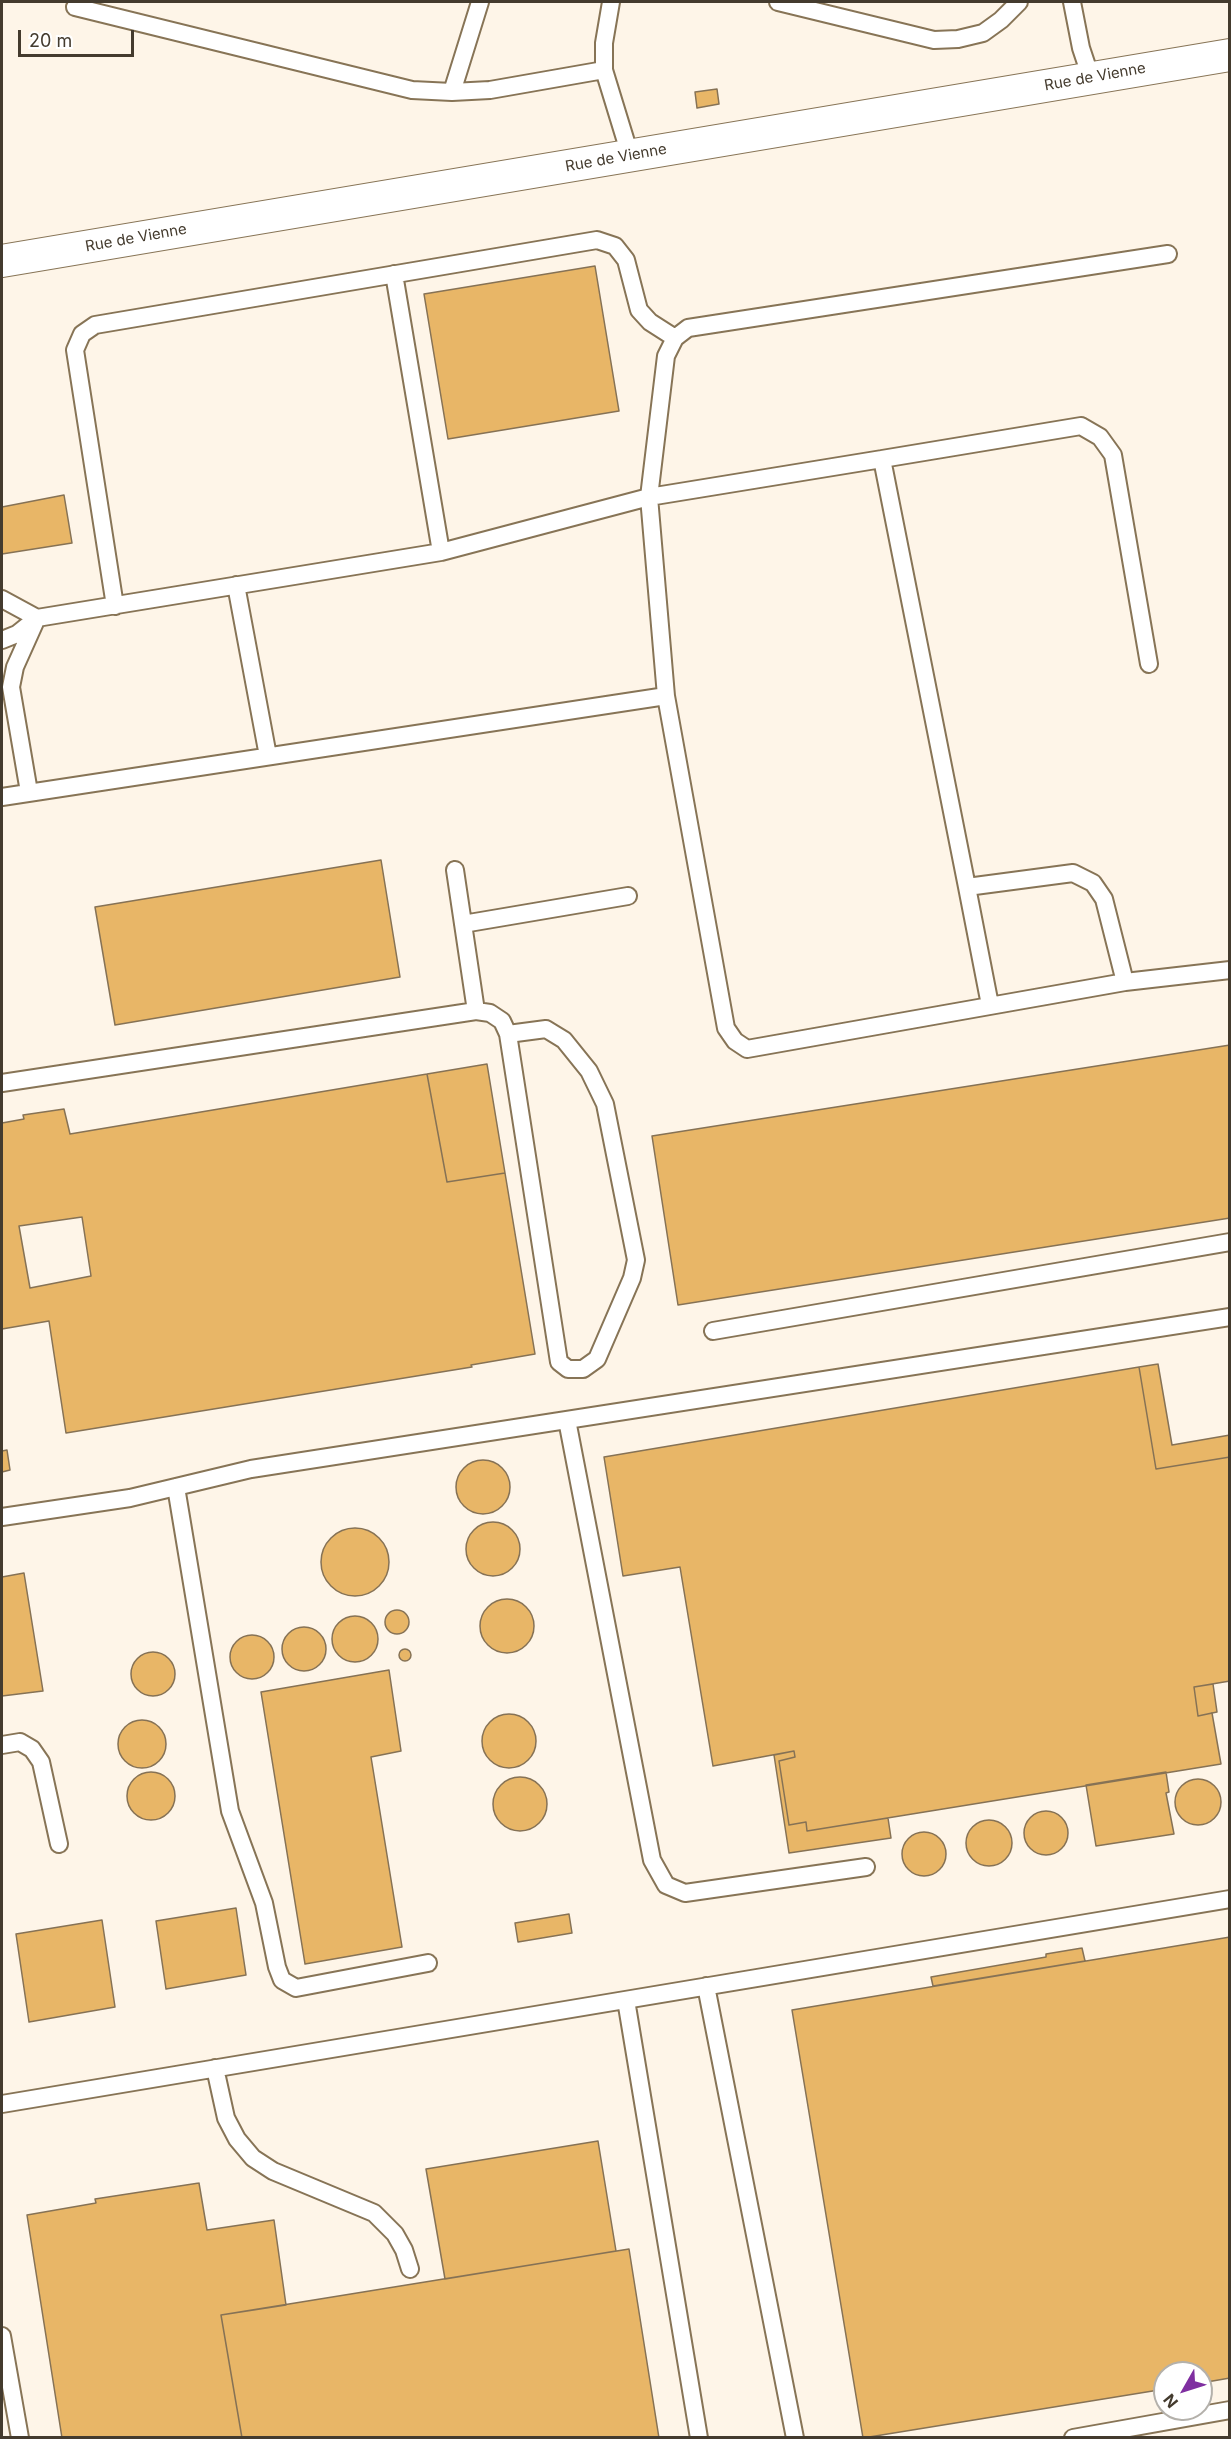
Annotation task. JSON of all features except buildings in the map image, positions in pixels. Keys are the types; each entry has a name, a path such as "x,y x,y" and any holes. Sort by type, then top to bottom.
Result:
{"street":[{"name":"Rue de Vienne","path":"2,261 1230,55"}],"lane":[{"path":"452,92 480,2"},
{"path":"611,2 604,43 604,70 630,155"},
{"path":"778,2 934,40 958,39 983,33 1001,20 1019,2"},
{"path":"1072,2 1081,48 1091,78"},
{"path":"75,7 412,90 452,92 489,90 604,70"},
{"path":"115,606 75,350 82,334 95,325 597,240 615,246 626,260 639,310 650,322 675,338"},
{"path":"1168,254 688,328 675,338 666,356 650,497 666,696 726,1028 735,1041 747,1049 1125,982 1230,970"},
{"path":"394,274 441,552"},
{"path":"2,640 17,634 37,618 441,552 650,497 1081,426 1101,437 1113,455 1149,664"},
{"path":"882,459 990,1005"},
{"path":"236,585 268,756"},
{"path":"2,599 37,618"},
{"path":"29,792 11,687 15,667 37,618"},
{"path":"2,796 666,696"},
{"path":"455,870 476,1011"},
{"path":"967,888 1073,873 1092,883 1104,899 1125,982"},
{"path":"463,924 628,896"},
{"path":"2,1083 476,1011 490,1012 502,1022 508,1034 559,1362 568,1369 584,1369 597,1359 632,1278 636,1260 605,1104 589,1071 564,1040 546,1029 508,1034"},
{"path":"713,1331 1230,1242"},
{"path":"2,1517 130,1498 251,1469 1230,1317"},
{"path":"567,1420 652,1860 666,1885 685,1893 866,1867"},
{"path":"176,1487 230,1811 264,1903 277,1967 282,1980 296,1988 428,1963"},
{"path":"2,1745 20,1742 32,1749 40,1762 59,1844"},
{"path":"2,2104 1230,1899"},
{"path":"706,1986 795,2438"},
{"path":"626,2000 699,2438"},
{"path":"215,2068 226,2118 237,2139 253,2158 273,2171 374,2213 395,2234 404,2250 410,2269"},
{"path":"2,2336 6,2384 20,2438"},
{"path":"1073,2438 1230,2410"}]}
